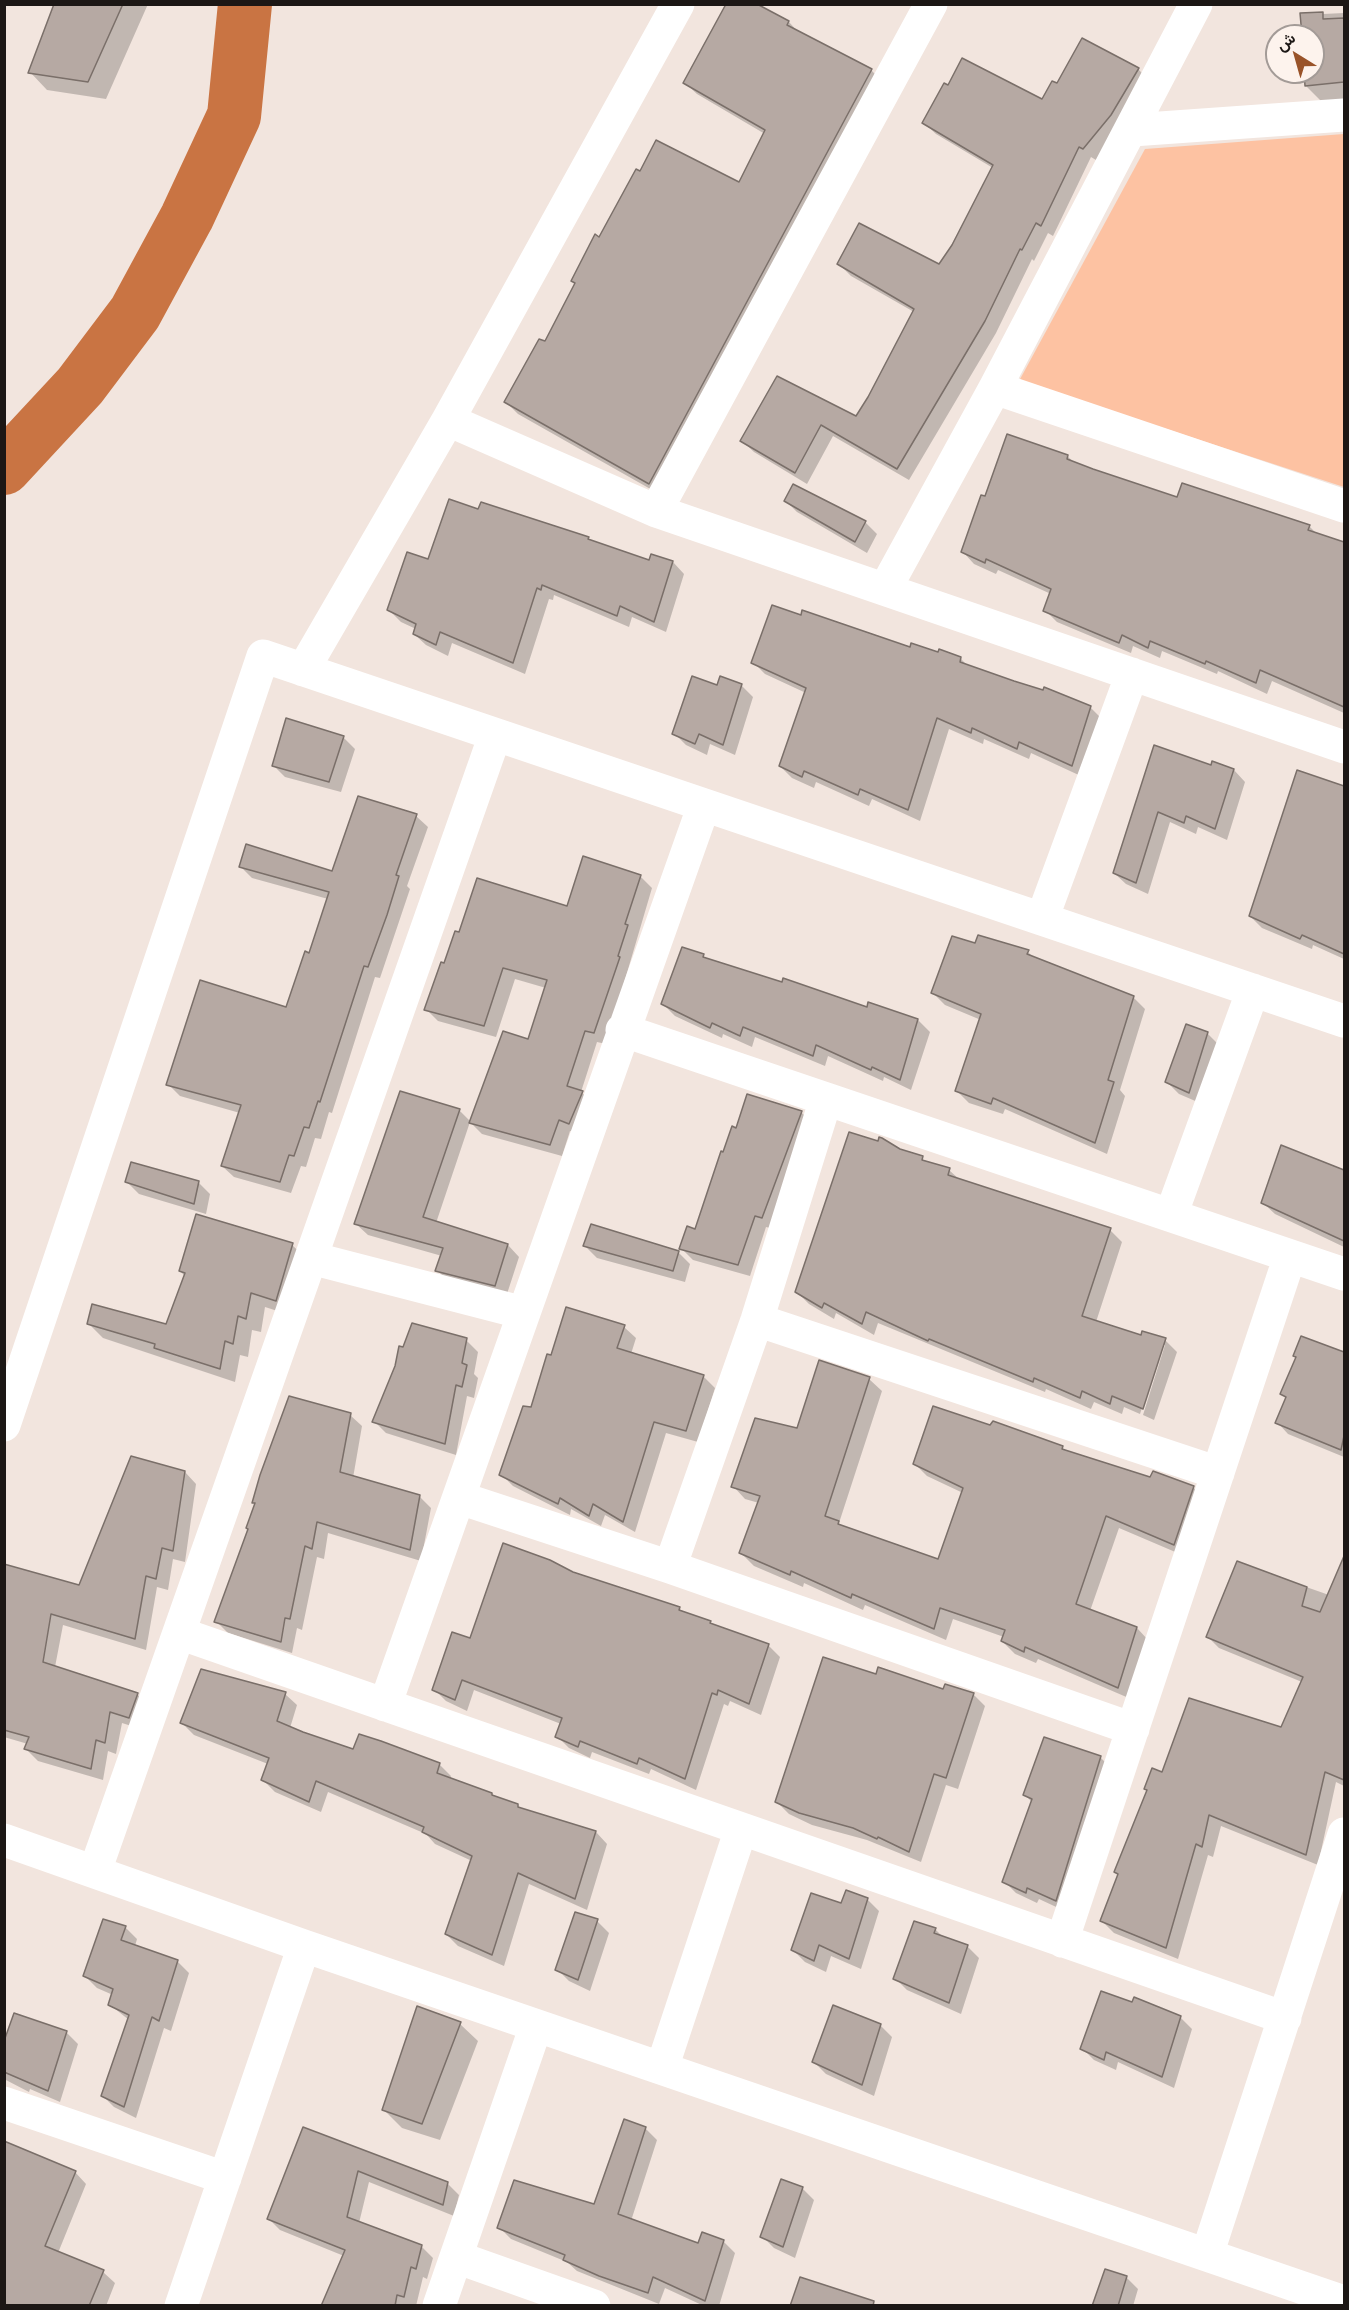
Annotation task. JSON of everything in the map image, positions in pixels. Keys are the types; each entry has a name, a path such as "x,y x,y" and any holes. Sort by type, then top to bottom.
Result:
{"street":[{"path":"303,670 448,420 678,4"},
{"path":"656,511 930,4"},
{"path":"885,589 995,388 1196,4"},
{"path":"1132,130 1344,115"},
{"path":"995,388 1344,506"},
{"path":"448,420 656,511 1344,747"},
{"path":"4,1425 263,657 1344,1021"},
{"path":"1042,919 1132,674"},
{"path":"95,1871 495,735"},
{"path":"385,1705 460,1498 622,1030 704,805"},
{"path":"1171,1215 1253,990"},
{"path":"622,1030 1344,1274"},
{"path":"670,1567 757,1320 826,1099"},
{"path":"1062,1941 1290,1256"},
{"path":"311,1258 524,1313"},
{"path":"757,1320 1218,1473"},
{"path":"460,1498 670,1567 1133,1729"},
{"path":"179,1633 1285,2018"},
{"path":"662,2068 741,1829"},
{"path":"1207,2255 1344,1834"},
{"path":"4,1839 304,1946 1344,2302"},
{"path":"181,2306 304,1946"},
{"path":"439,2306 536,2025"},
{"path":"4,2103 225,2178"},
{"path":"456,2257 594,2306"}],"shaded area":[{"path":"1344,134 1344,487 1019,381 1145,149"}],"building":[{"path":"54,4 123,4 88,82 28,73"},
{"path":"726,4 757,4 789,21 787,25 872,69 649,484 504,402 539,339 545,341 575,283 571,281 595,234 599,237 636,169 640,171 656,140 739,182 765,130 683,83"},
{"path":"1323,12 1323,19 1344,18 1344,82 1325,84 1325,24 1301,24 1300,13"},
{"path":"1082,38 1139,68 1111,115 1083,149 1079,147 1041,226 1036,223 1022,250 1020,249 985,321 897,469 821,425 795,473 740,441 777,376 856,416 868,397 914,309 837,264 859,223 939,264 952,245 993,165 922,123 944,83 948,85 962,58 1042,99 1052,81 1057,83"},
{"path":"1007,434 1068,455 1067,459 1093,469 1177,497 1182,483 1310,525 1308,530 1344,542 1344,707 1260,670 1256,683 1206,661 1205,664 1150,641 1148,648 1122,635 1119,643 1043,611 1051,589 986,559 985,563 961,552 981,495 985,496"},
{"path":"793,484 866,521 855,542 784,501"},
{"path":"449,499 478,509 481,502 589,537 588,539 649,560 651,554 673,561 654,622 620,606 617,616 542,585 541,590 537,588 513,663 440,632 436,645 413,634 416,624 387,610 407,552 428,559"},
{"path":"772,605 801,615 802,610 910,647 911,643 938,652 939,649 961,657 960,662 1043,690 1044,687 1091,706 1072,766 1019,742 1017,749 972,728 971,733 937,718 908,810 860,789 858,795 804,771 802,777 779,766 806,688 751,663"},
{"path":"692,676 717,685 720,676 742,684 723,745 699,734 695,744 672,734"},
{"path":"286,718 344,736 329,782 272,766"},
{"path":"1154,745 1211,765 1212,761 1234,769 1215,829 1186,816 1184,823 1158,812 1136,883 1113,873"},
{"path":"1297,770 1344,786 1344,954 1302,935 1300,939 1249,916"},
{"path":"358,796 417,814 396,875 399,876 387,915 368,967 364,966 320,1102 318,1101 309,1128 304,1127 294,1156 289,1155 280,1182 221,1166 241,1105 166,1085 200,980 286,1007 305,951 309,953 329,892 239,867 246,844 332,871"},
{"path":"583,856 641,875 625,924 628,925 618,956 620,957 594,1033 585,1031 567,1086 583,1091 569,1124 559,1120 550,1145 469,1123 503,1031 528,1039 547,980 503,968 484,1026 424,1010 441,962 444,963 455,931 459,932 477,878 567,906"},
{"path":"978,935 1029,950 1027,954 1134,996 1108,1080 1114,1082 1095,1143 993,1098 991,1104 955,1091 981,1014 931,993 952,936 975,943"},
{"path":"682,947 704,954 703,957 782,982 783,978 867,1007 868,1002 918,1019 900,1080 872,1067 871,1070 816,1045 813,1056 743,1027 740,1036 712,1023 710,1028 661,1004"},
{"path":"1186,1024 1208,1032 1189,1093 1165,1082"},
{"path":"400,1091 460,1109 423,1217 508,1244 495,1286 435,1271 443,1248 354,1224"},
{"path":"747,1094 802,1111 762,1218 755,1216 738,1265 679,1249 687,1226 695,1229 721,1151 723,1152 732,1126 736,1128"},
{"path":"849,1132 878,1141 879,1137 882,1138 900,1149 923,1156 922,1160 950,1168 948,1175 1111,1228 1082,1316 1141,1335 1142,1331 1166,1338 1143,1409 1112,1396 1110,1404 1082,1391 1080,1398 1034,1378 1033,1382 929,1339 928,1341 866,1312 862,1324 824,1303 822,1308 795,1292"},
{"path":"1281,1145 1344,1170 1344,1241 1261,1203"},
{"path":"131,1162 199,1181 194,1204 125,1182"},
{"path":"196,1214 293,1243 276,1301 251,1293 246,1319 238,1316 233,1344 225,1341 220,1369 154,1348 155,1344 87,1324 92,1304 166,1324 185,1273 179,1271"},
{"path":"591,1224 679,1251 673,1271 583,1246"},
{"path":"566,1307 625,1325 617,1348 704,1375 686,1431 654,1422 623,1522 593,1504 589,1516 560,1498 558,1504 499,1475 523,1406 531,1407 547,1354 551,1355"},
{"path":"412,1323 467,1338 462,1363 467,1365 462,1387 456,1385 445,1444 372,1422 395,1366 399,1346 403,1347"},
{"path":"1301,1336 1344,1352 1344,1436 1341,1450 1275,1423 1286,1397 1280,1394 1296,1357 1293,1356"},
{"path":"819,1360 870,1377 825,1516 839,1521 838,1524 938,1559 963,1488 913,1464 933,1406 990,1425 993,1421 1063,1446 1062,1449 1150,1477 1153,1471 1194,1486 1174,1545 1106,1516 1076,1604 1137,1627 1118,1688 1025,1647 1024,1652 1001,1641 1005,1630 940,1608 934,1629 852,1594 851,1598 791,1571 790,1575 739,1553 760,1496 731,1487 755,1418 797,1428"},
{"path":"289,1396 351,1413 340,1472 420,1495 410,1550 317,1522 312,1549 305,1546 290,1619 285,1618 281,1642 214,1622 248,1529 246,1528 255,1503 252,1503 260,1475"},
{"path":"131,1456 185,1471 173,1551 162,1548 156,1579 146,1576 135,1639 51,1614 43,1662 138,1693 129,1718 110,1712 105,1743 96,1740 91,1769 24,1749 29,1737 4,1730 4,1564 79,1585"},
{"path":"503,1543 550,1560 573,1572 680,1607 679,1610 711,1621 710,1623 769,1644 749,1704 718,1690 717,1695 712,1693 685,1779 639,1758 637,1764 580,1741 578,1747 555,1737 562,1718 462,1680 455,1700 432,1690 452,1632 470,1638"},
{"path":"1344,1556 1344,1780 1325,1772 1306,1855 1209,1815 1202,1847 1196,1844 1166,1948 1100,1921 1118,1874 1114,1872 1147,1790 1144,1789 1152,1768 1162,1772 1189,1698 1281,1727 1303,1677 1206,1637 1237,1561 1307,1587 1302,1606 1320,1612"},
{"path":"823,1657 876,1674 878,1667 943,1689 945,1684 974,1693 946,1778 934,1774 909,1852 878,1837 877,1839 853,1828 799,1813 775,1802"},
{"path":"201,1669 286,1692 277,1721 303,1732 353,1749 359,1734 381,1741 440,1763 437,1773 492,1793 492,1795 518,1804 518,1807 596,1831 575,1899 518,1873 492,1955 445,1934 472,1856 422,1832 424,1827 316,1781 309,1802 261,1780 269,1758 180,1723"},
{"path":"1044,1737 1101,1756 1056,1901 1027,1888 1026,1893 1002,1882 1032,1799 1023,1795"},
{"path":"846,1890 868,1898 849,1959 819,1945 814,1961 791,1950 811,1893 841,1903"},
{"path":"575,1912 598,1919 578,1980 555,1970"},
{"path":"103,1919 126,1926 121,1940 178,1960 159,2021 152,2017 124,2107 101,2096 129,2015 108,2005 113,1989 83,1976"},
{"path":"914,1921 936,1928 934,1933 968,1945 949,2003 893,1979"},
{"path":"1101,1991 1132,2002 1134,1997 1181,2016 1162,2077 1106,2052 1104,2060 1080,2049"},
{"path":"833,2005 881,2024 862,2085 812,2062"},
{"path":"417,2006 461,2022 422,2124 382,2110"},
{"path":"14,2013 67,2031 48,2091 4,2072 4,2041"},
{"path":"624,2119 646,2127 618,2214 698,2243 702,2232 724,2240 705,2301 653,2277 648,2293 599,2276 563,2260 565,2255 497,2228 514,2180 594,2204"},
{"path":"303,2127 448,2182 443,2205 358,2171 347,2217 422,2245 416,2269 411,2267 404,2297 397,2295 395,2306 321,2306 345,2250 267,2219"},
{"path":"4,2141 76,2171 45,2246 104,2270 89,2306 4,2306"},
{"path":"781,2179 803,2187 783,2247 760,2237"},
{"path":"1105,2269 1127,2276 1118,2306 1092,2306"},
{"path":"800,2277 874,2301 873,2306 790,2306"}],"waterway":[{"path":"4,468 80,386 135,313 187,217 234,116 245,4"}]}
